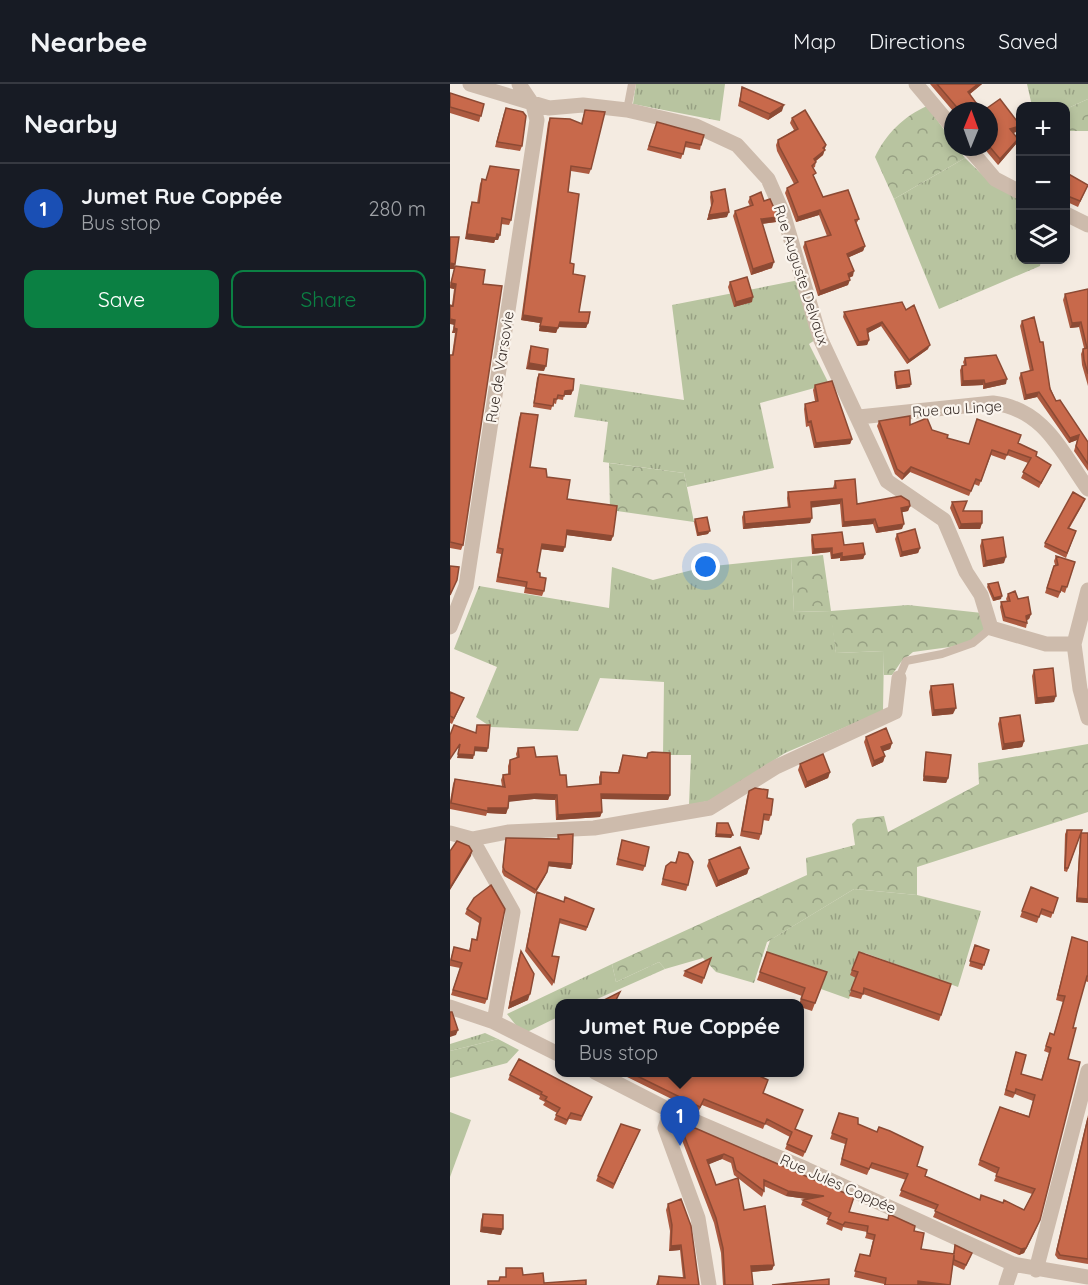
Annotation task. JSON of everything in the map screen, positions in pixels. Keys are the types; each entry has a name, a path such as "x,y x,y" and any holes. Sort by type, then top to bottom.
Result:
{"street":[{"name":"Rue Auguste Delvaux","path":"470,84 549,108 583,105 627,110 696,126 737,145 768,179 783,213 820,338 887,481 944,520 966,572 981,595 991,628"},
{"path":"519,84 533,105"},
{"path":"916,84 944,117"},
{"name":"Rue de Varsovie","path":"450,627 460,606 468,578 537,120 533,105"},
{"path":"976,156 995,179 1016,190"},
{"path":"1070,216 1088,225"},
{"name":"Rue au Linge","path":"858,417 993,403 1014,407 1042,423 1088,489"},
{"path":"1088,591 1074,644 1080,689 1088,718"},
{"path":"991,628 1047,645 1074,644"},
{"path":"450,833 472,839 508,832 594,828 710,808 776,767 895,712 899,678"},
{"path":"472,839 513,912 494,1022"},
{"path":"450,1006 494,1022 555,1052"},
{"path":"1036,1270 1088,1071"},
{"name":"Rue Jules Coppée","path":"605,1077 671,1111 806,1169 1013,1264 1036,1270 1088,1277"},
{"path":"671,1111 665,1128 698,1218 709,1285"},
{"path":"1006,1285 1013,1264"}],"lane":[{"path":"627,110 632,84"},
{"path":"899,678 906,661 942,654 973,644 991,628"}],"green space":[{"path":"636,84 725,84 720,121 633,104"},
{"path":"1027,84 1088,84 1088,99 1070,107 1070,102 1031,102"},
{"path":"1088,99 1088,131 1070,131 1070,107"},
{"path":"927,106 944,130 944,156 964,156 965,158 894,199 875,157 884,141 896,127"},
{"path":"965,158 994,186 1016,197 1016,264 1040,264 1040,266 939,309 894,199"},
{"path":"799,280 815,340 809,344 829,384 760,403 774,468 687,487 684,473 603,462 608,422 574,417 580,384 684,400 672,305"},
{"path":"609,463 684,473 694,522 610,510"},
{"path":"823,555 831,611 908,605 982,613 987,627 972,641 957,646 913,652 901,662 892,675 884,675 884,651 836,653 830,611 794,612 791,558"},
{"path":"791,558 794,612 831,611 836,653 884,651 883,711 785,753 713,800 689,805 691,755 663,755 664,682 600,678 578,731 491,727 476,717 497,667 454,649 479,586 609,608 612,567 653,580 704,567"},
{"path":"1088,744 1088,812 917,867 917,895 854,889 767,942 754,983 716,972 703,958 665,969 659,962 616,982 612,964 807,875 806,858 855,845 852,824 857,819 884,816 888,832 979,784 978,763"},
{"path":"854,889 917,895 981,911 958,987 865,953 849,999 821,989 824,981 764,960 770,940"},
{"path":"659,962 665,969 597,999 555,999 555,1018 523,1034 507,1014 612,964 616,982"},
{"path":"485,1033 498,1039 450,1051 450,1044"},
{"path":"498,1039 519,1050 507,1063 450,1078 450,1051"},
{"path":"450,1112 471,1120 450,1177"}],"building":[{"path":"937,84 978,84 968,92 975,102 952,102"},
{"path":"742,87 784,105 770,114 740,101"},
{"path":"450,93 484,104 481,116 450,107"},
{"path":"1000,99 1016,120 1016,127 1010,129 1016,136 1016,141 1000,159 997,156 998,102 996,102"},
{"path":"506,108 523,112 526,116 522,146 497,142"},
{"path":"585,110 605,112 591,169 571,166 568,192 579,194 570,263 574,264 573,274 585,276 579,312 590,312 588,323 560,322 558,328 540,326 542,318 523,315 550,118 570,119 582,124"},
{"path":"805,110 826,145 823,148 825,150 814,159 816,162 812,166 816,173 813,175 823,197 848,190 859,219 855,220 865,246 847,254 854,271 848,274 850,280 820,291 805,242 831,235 820,210 798,217 787,188 798,182 778,140 798,129 792,118"},
{"path":"657,122 704,135 701,145 686,142 683,154 649,146"},
{"path":"490,166 519,170 511,220 502,218 500,235 497,234 496,238 467,234 472,202 479,203 482,179 486,180"},
{"path":"1070,175 1088,185 1080,201 1070,197"},
{"path":"725,189 729,212 709,215 713,201 711,192"},
{"path":"761,192 764,201 770,199 778,217 761,219 774,262 753,269 735,211 753,205 750,197"},
{"path":"450,237 459,237 455,264 450,263"},
{"path":"455,266 485,270 483,284 502,286 463,545 450,542 450,355 453,355 457,329 454,328 455,320 450,319 450,305 453,306 456,284 451,283"},
{"path":"747,277 753,297 736,302 730,282"},
{"path":"1088,289 1088,374 1083,349 1087,348 1081,322 1072,323 1065,294"},
{"path":"902,302 906,310 914,305 930,345 909,360 882,322 867,329 869,340 859,342 844,312"},
{"path":"1034,317 1040,342 1043,342 1050,389 1056,401 1060,400 1088,442 1088,464 1076,446 1079,435 1070,438 1039,392 1026,395 1021,373 1033,370 1022,321"},
{"path":"531,346 548,349 546,366 529,363"},
{"path":"996,355 1007,379 985,384 984,380 963,381 962,366 966,365 965,358"},
{"path":"909,370 911,384 897,386 895,372"},
{"path":"539,374 574,379 573,390 565,391 564,396 558,395 557,399 554,399 553,406 534,403"},
{"path":"832,381 852,439 816,443 811,421 808,422 805,404 818,401 815,385"},
{"path":"521,413 538,415 530,467 546,469 547,477 570,480 567,499 617,506 613,536 567,530 565,547 542,544 537,572 540,573 540,577 546,578 544,591 526,588 527,582 498,577 503,549 498,548"},
{"path":"910,416 910,425 927,418 932,430 948,435 947,438 969,444 977,419 1021,435 1018,443 1037,452 1036,456 1051,465 1041,483 1023,472 1031,458 1009,450 1007,455 992,450 981,481 976,479 971,491 911,467 904,474 897,469 879,421"},
{"path":"855,479 857,504 901,496 909,501 910,506 901,508 904,524 878,528 875,519 844,522 842,499 811,502 812,518 745,524 744,512 790,507 788,492 836,488 835,481"},
{"path":"1073,492 1085,499 1068,528 1076,531 1067,553 1045,543"},
{"path":"967,501 963,511 982,511 982,523 961,524 952,502"},
{"path":"707,517 710,531 698,533 695,519"},
{"path":"915,529 920,548 902,552 897,534"},
{"path":"842,532 844,545 863,543 865,554 842,557 842,553 832,555 832,548 814,549 812,535"},
{"path":"1003,537 1006,557 986,561 982,540"},
{"path":"1056,556 1075,562 1067,587 1062,586 1060,592 1047,588 1054,566 1058,565"},
{"path":"450,566 459,567 457,580 450,595"},
{"path":"998,582 1002,596 994,598 988,584"},
{"path":"1015,591 1018,599 1028,597 1031,614 1026,616 1027,623 1005,617 1001,602 1010,601 1008,594"},
{"path":"1053,668 1056,696 1037,698 1034,670"},
{"path":"953,684 956,708 934,710 931,686"},
{"path":"450,692 464,698 454,718 450,716"},
{"path":"1020,715 1024,741 1004,744 1000,718"},
{"path":"454,725 476,733 477,725 490,725 488,748 475,747 474,755 458,754 460,744 450,759 450,735"},
{"path":"886,728 892,743 881,747 885,756 874,761 866,737"},
{"path":"534,747 536,757 557,756 560,775 566,775 567,787 601,784 601,772 619,773 623,755 647,758 648,753 652,752 670,753 670,795 601,794 602,812 558,815 557,795 509,796 508,808 488,808 488,811 451,803 455,779 505,787 503,775 510,774 510,760 519,757 518,748"},
{"path":"926,752 951,755 948,778 924,776"},
{"path":"823,754 830,772 807,782 800,764"},
{"path":"755,788 768,790 767,798 773,799 771,815 764,814 761,834 742,831 749,791"},
{"path":"717,823 728,823 733,835 716,834"},
{"path":"1067,830 1082,830 1068,868 1065,868"},
{"path":"1081,833 1088,833 1088,899 1077,898"},
{"path":"573,834 572,864 549,862 547,872 536,890 505,871 503,867 506,838 559,839 558,835"},
{"path":"622,840 649,847 645,866 618,859"},
{"path":"457,841 469,846 472,851 450,888 450,851"},
{"path":"740,847 749,868 718,881 709,860"},
{"path":"679,852 688,854 693,862 688,885 663,879 666,866 671,862 676,863"},
{"path":"491,885 505,909 487,999 453,990 462,963 451,960 454,947 470,951 472,939 477,940 481,918 467,909 474,898"},
{"path":"1031,887 1058,898 1053,913 1042,909 1039,917 1022,911"},
{"path":"537,892 564,902 565,897 594,909 587,927 560,919 552,956 559,957 554,982 527,947"},
{"path":"1072,937 1088,942 1088,976 1073,1028 1076,1028 1068,1059 1080,1062 1040,1220 1026,1248 1021,1249 935,1211 938,1205 901,1190 908,1174 872,1163 869,1169 842,1159 847,1139 832,1133 839,1113 858,1118 858,1124 877,1132 879,1127 923,1147 917,1166 927,1170 925,1176 980,1200 981,1195 1003,1203 1004,1200 1024,1210 1035,1189 996,1176 999,1168 980,1160 1000,1107 1029,1117 1035,1095 1016,1089 1015,1093 1006,1090 1016,1052 1026,1055 1021,1074 1042,1080 1051,1048 1046,1046 1050,1033 1054,1035 1065,996 1058,995"},
{"path":"975,945 989,950 984,965 970,961"},
{"path":"521,951 534,974 530,994 510,1003"},
{"path":"767,952 827,972 815,1003 801,999 805,988 760,972"},
{"path":"859,952 951,984 941,1015 864,988 863,994 851,990 858,972 852,970"},
{"path":"711,958 704,978 685,971"},
{"path":"620,992 616,999 606,999"},
{"path":"450,1012 452,1012 458,1030 450,1032"},
{"path":"519,1059 592,1097 582,1116 571,1113 567,1120 556,1115 560,1108 545,1100 547,1097 541,1094 542,1092 510,1075"},
{"path":"639,1077 762,1077 768,1080 763,1093 803,1110 795,1129 812,1136 805,1152 787,1144 792,1132 767,1119 765,1124 704,1099 700,1107"},
{"path":"1088,1118 1088,1259 1060,1255 1057,1250"},
{"path":"621,1124 640,1130 614,1184 598,1176"},
{"path":"695,1128 854,1197 849,1212 888,1220 889,1214 915,1226 914,1231 924,1233 921,1249 954,1254 955,1245 972,1253 966,1265 954,1260 954,1255 950,1285 918,1281 918,1285 885,1285 886,1278 855,1271 860,1254 870,1256 875,1235 867,1233 868,1226 845,1222 843,1225 828,1219 831,1213 803,1200 824,1196 788,1191 764,1180 764,1191 736,1170 733,1158 724,1154 707,1160 716,1185 738,1178 744,1210 765,1206 774,1265 751,1266 753,1285 725,1285 723,1248 716,1218 682,1130"},
{"path":"681,1199 691,1226 699,1285 658,1285 659,1276 685,1278 681,1245 671,1246 672,1225 668,1204"},
{"path":"483,1214 503,1215 503,1229 482,1227"},
{"path":"506,1268 522,1268 523,1275 543,1273 544,1283 586,1280 586,1285 488,1285 488,1281 499,1281 500,1277 506,1277"},
{"path":"829,1279 829,1285 772,1285"}],"place":[{"name":"Jumet Rue Coppée","path":"680,1146"}]}
